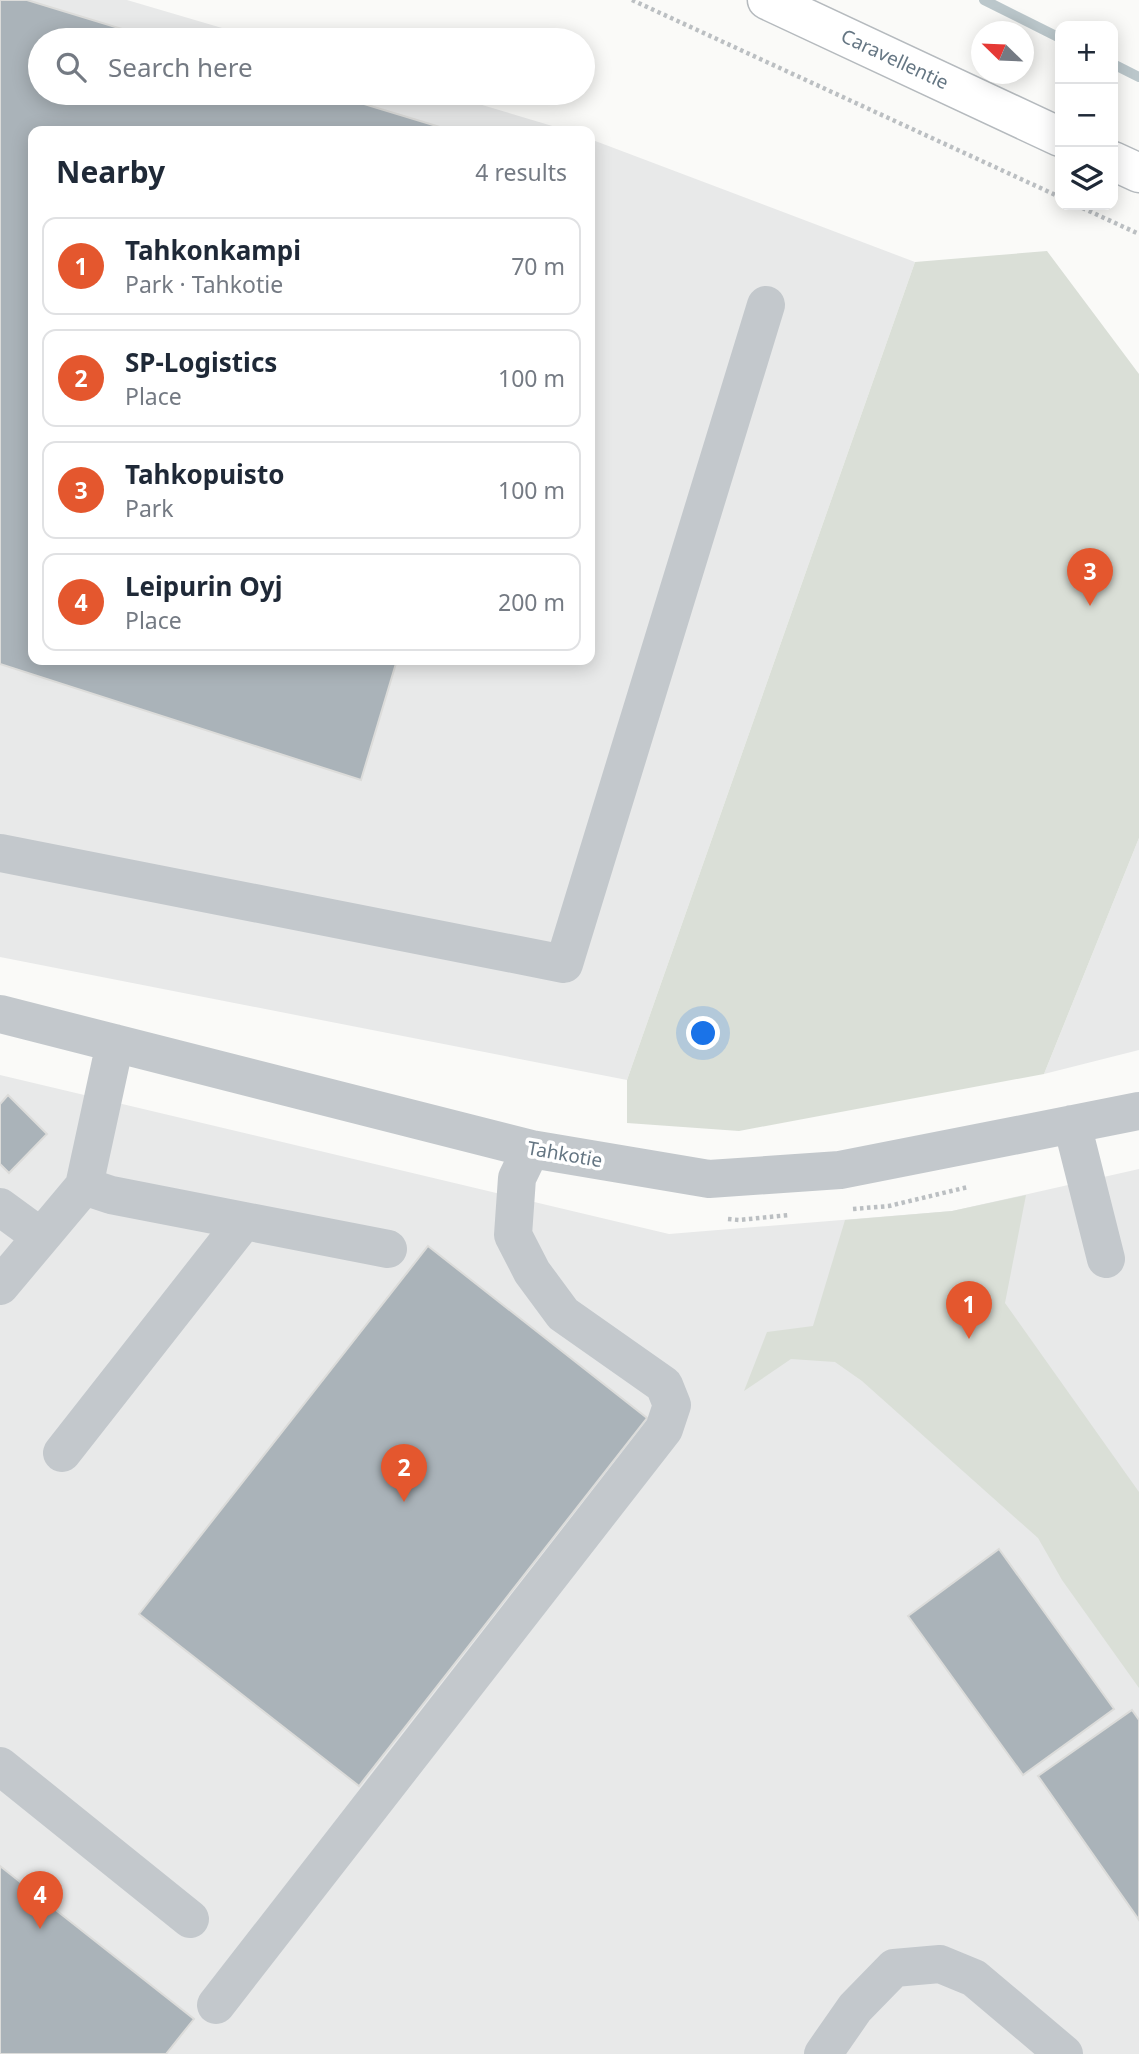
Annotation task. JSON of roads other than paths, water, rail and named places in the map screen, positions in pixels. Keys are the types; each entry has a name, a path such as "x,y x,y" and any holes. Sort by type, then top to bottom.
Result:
{"main road":[{"name":"Caravellentie","path":"767,0 1055,134"},
{"path":"1118,163 1139,173"}],"street":[{"path":"0,853 564,964 766,305"},
{"name":"Tahkotie","path":"0,1014 531,1149 709,1179 840,1170 1139,1111"},
{"path":"0,1286 84,1186 115,1043"},
{"path":"1072,1124 1106,1259"},
{"path":"216,2005 664,1429 672,1405 664,1385 563,1314 532,1272 513,1235 517,1178 531,1149"},
{"path":"84,1186 111,1195 388,1249"},
{"path":"0,1207 41,1237"},
{"path":"62,1453 244,1221"},
{"path":"0,1766 190,1919"},
{"path":"823,2054 855,2008 894,1968 940,1964 974,1978 1064,2054"}],"waterway":[{"path":"984,0 1055,36"},
{"path":"1118,66 1139,77"}],"place":[{"name":"Tahkopuisto","path":"1090,606"},
{"name":"Tahkonkampi","path":"969,1339"},
{"name":"SP-Logistics","path":"404,1502"},
{"name":"Leipurin Oyj","path":"40,1929"}]}
